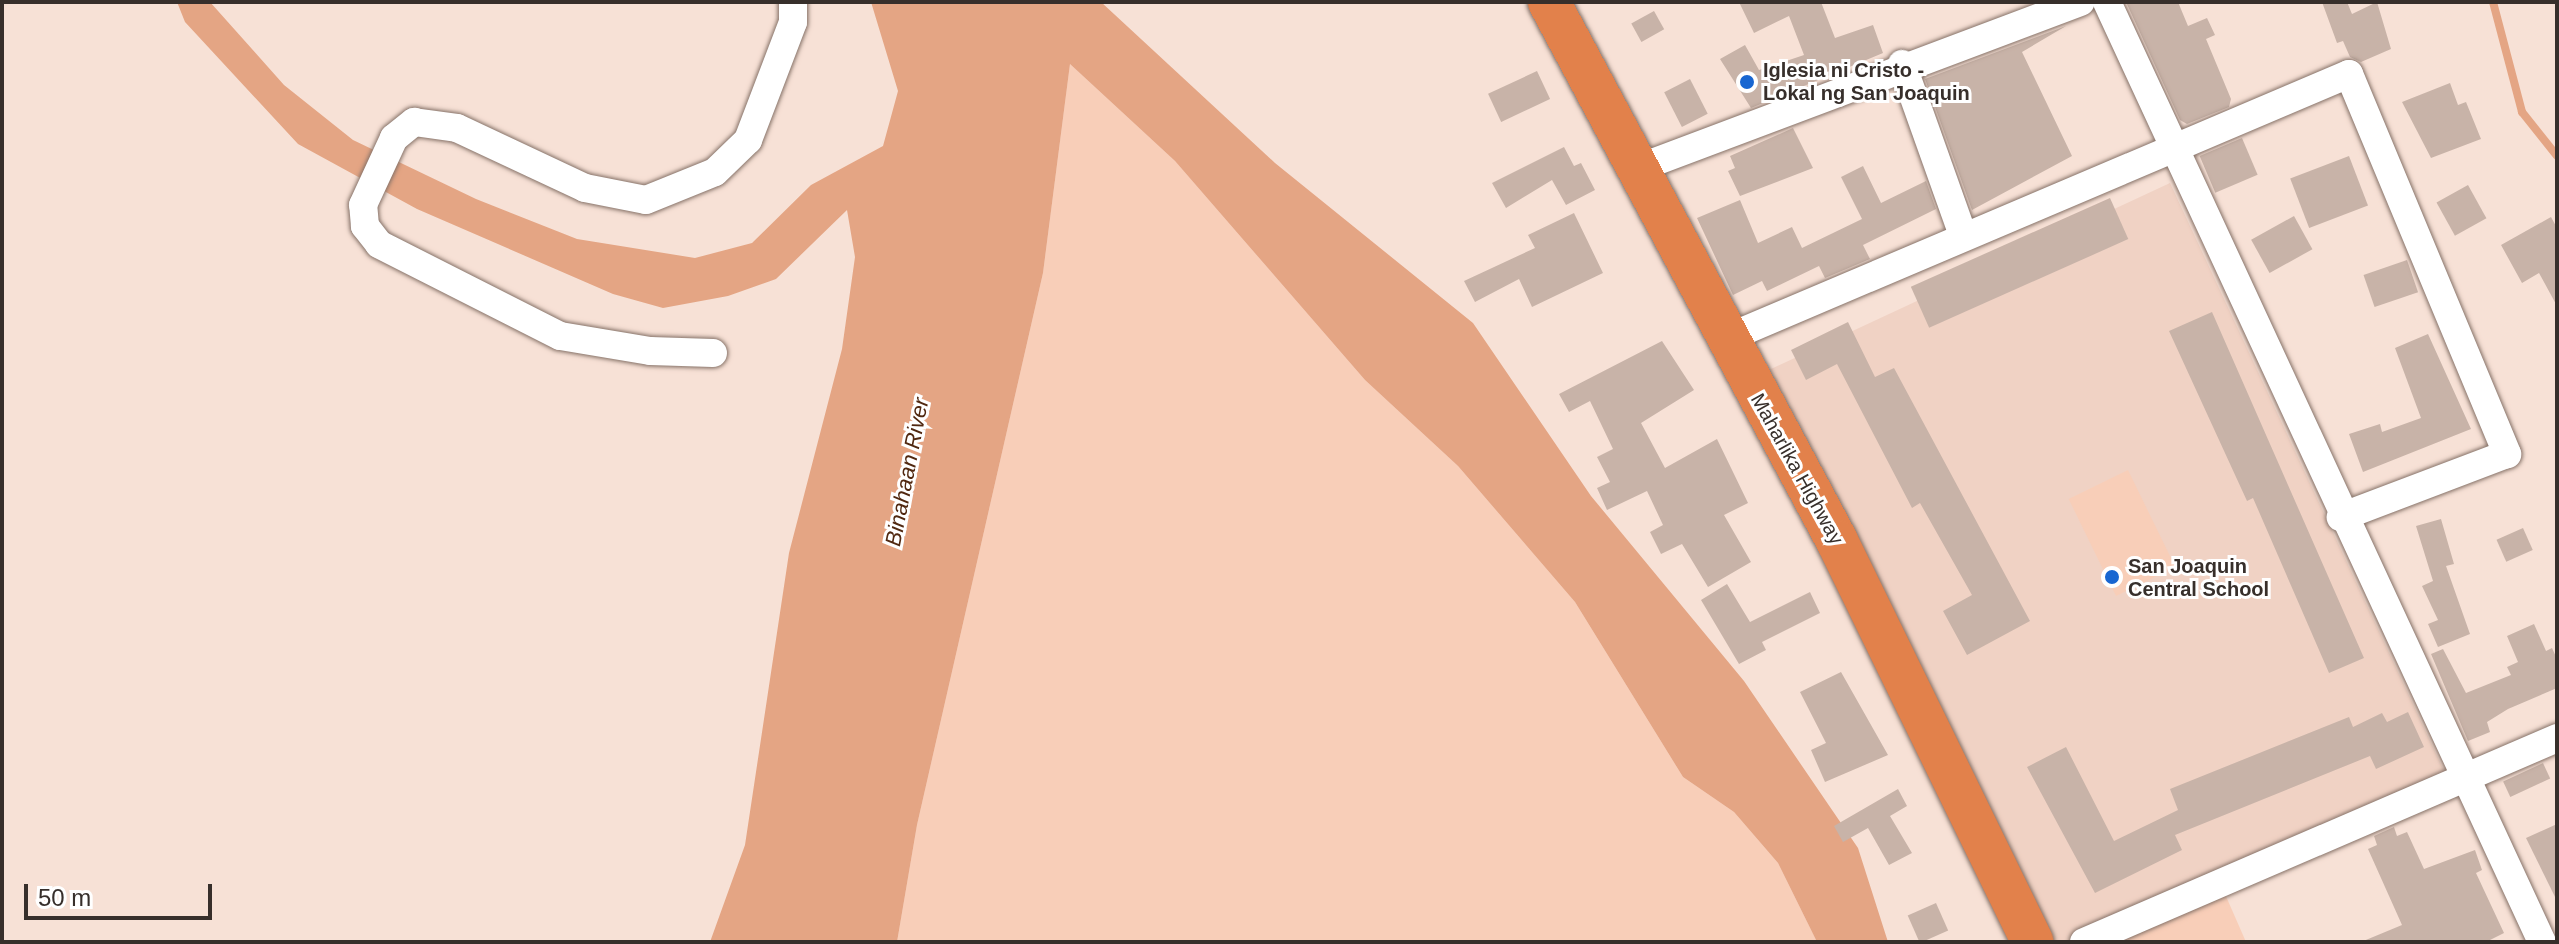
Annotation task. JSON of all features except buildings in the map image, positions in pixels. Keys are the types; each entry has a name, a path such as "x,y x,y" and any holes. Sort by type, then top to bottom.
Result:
{"highway":[{"name":"Maharlika Highway","path":"1549,2 1725,339 1837,541 2033,942"}],"street":[{"path":"713,353 650,351 560,336 379,244 365,226 363,205 394,138 414,122 457,128 585,188 646,200 715,172 748,140 793,22 793,2"},
{"path":"1636,169 1902,64 2081,2"},
{"path":"2107,2 2171,149 2341,517 2542,942"},
{"path":"1902,64 1963,235"},
{"path":"1725,339 1963,235 2007,223 2349,74 2507,454 2341,517"},
{"path":"2084,942 2557,738"}],"shaded area":[{"path":"1070,64 1175,161 1365,380 1458,466 1575,602 1683,777 1734,812 1778,863 1817,942 897,942 917,825 1043,273"},
{"name":"San Joaquin Central School","path":"2170,183 2447,777 2092,942 2033,942 1767,371"},
{"path":"2128,470 2175,567 2116,596 2069,499"},
{"path":"2225,894 2246,942 2112,942"}],"water":[{"name":"Binahaan River","path":"177,2 210,2 284,85 353,140 476,199 577,239 695,258 752,243 811,185 883,146 898,91 871,2 1101,2 1275,163 1473,323 1591,496 1744,681 1858,848 1888,942 1817,942 1778,863 1734,812 1683,777 1575,602 1458,466 1365,380 1175,161 1070,64 1043,273 917,825 897,942 710,942 745,845 789,553 842,349 855,257 847,210 776,279 728,296 663,308 613,294 417,209 298,144 185,22"}],"waterway":[{"path":"2493,2 2522,112 2557,156"}],"place":[{"name":"Iglesia ni Cristo - Lokal ng San Joaquin","path":"1747,82"},
{"name":"San Joaquin Central School","path":"2112,577"}]}
